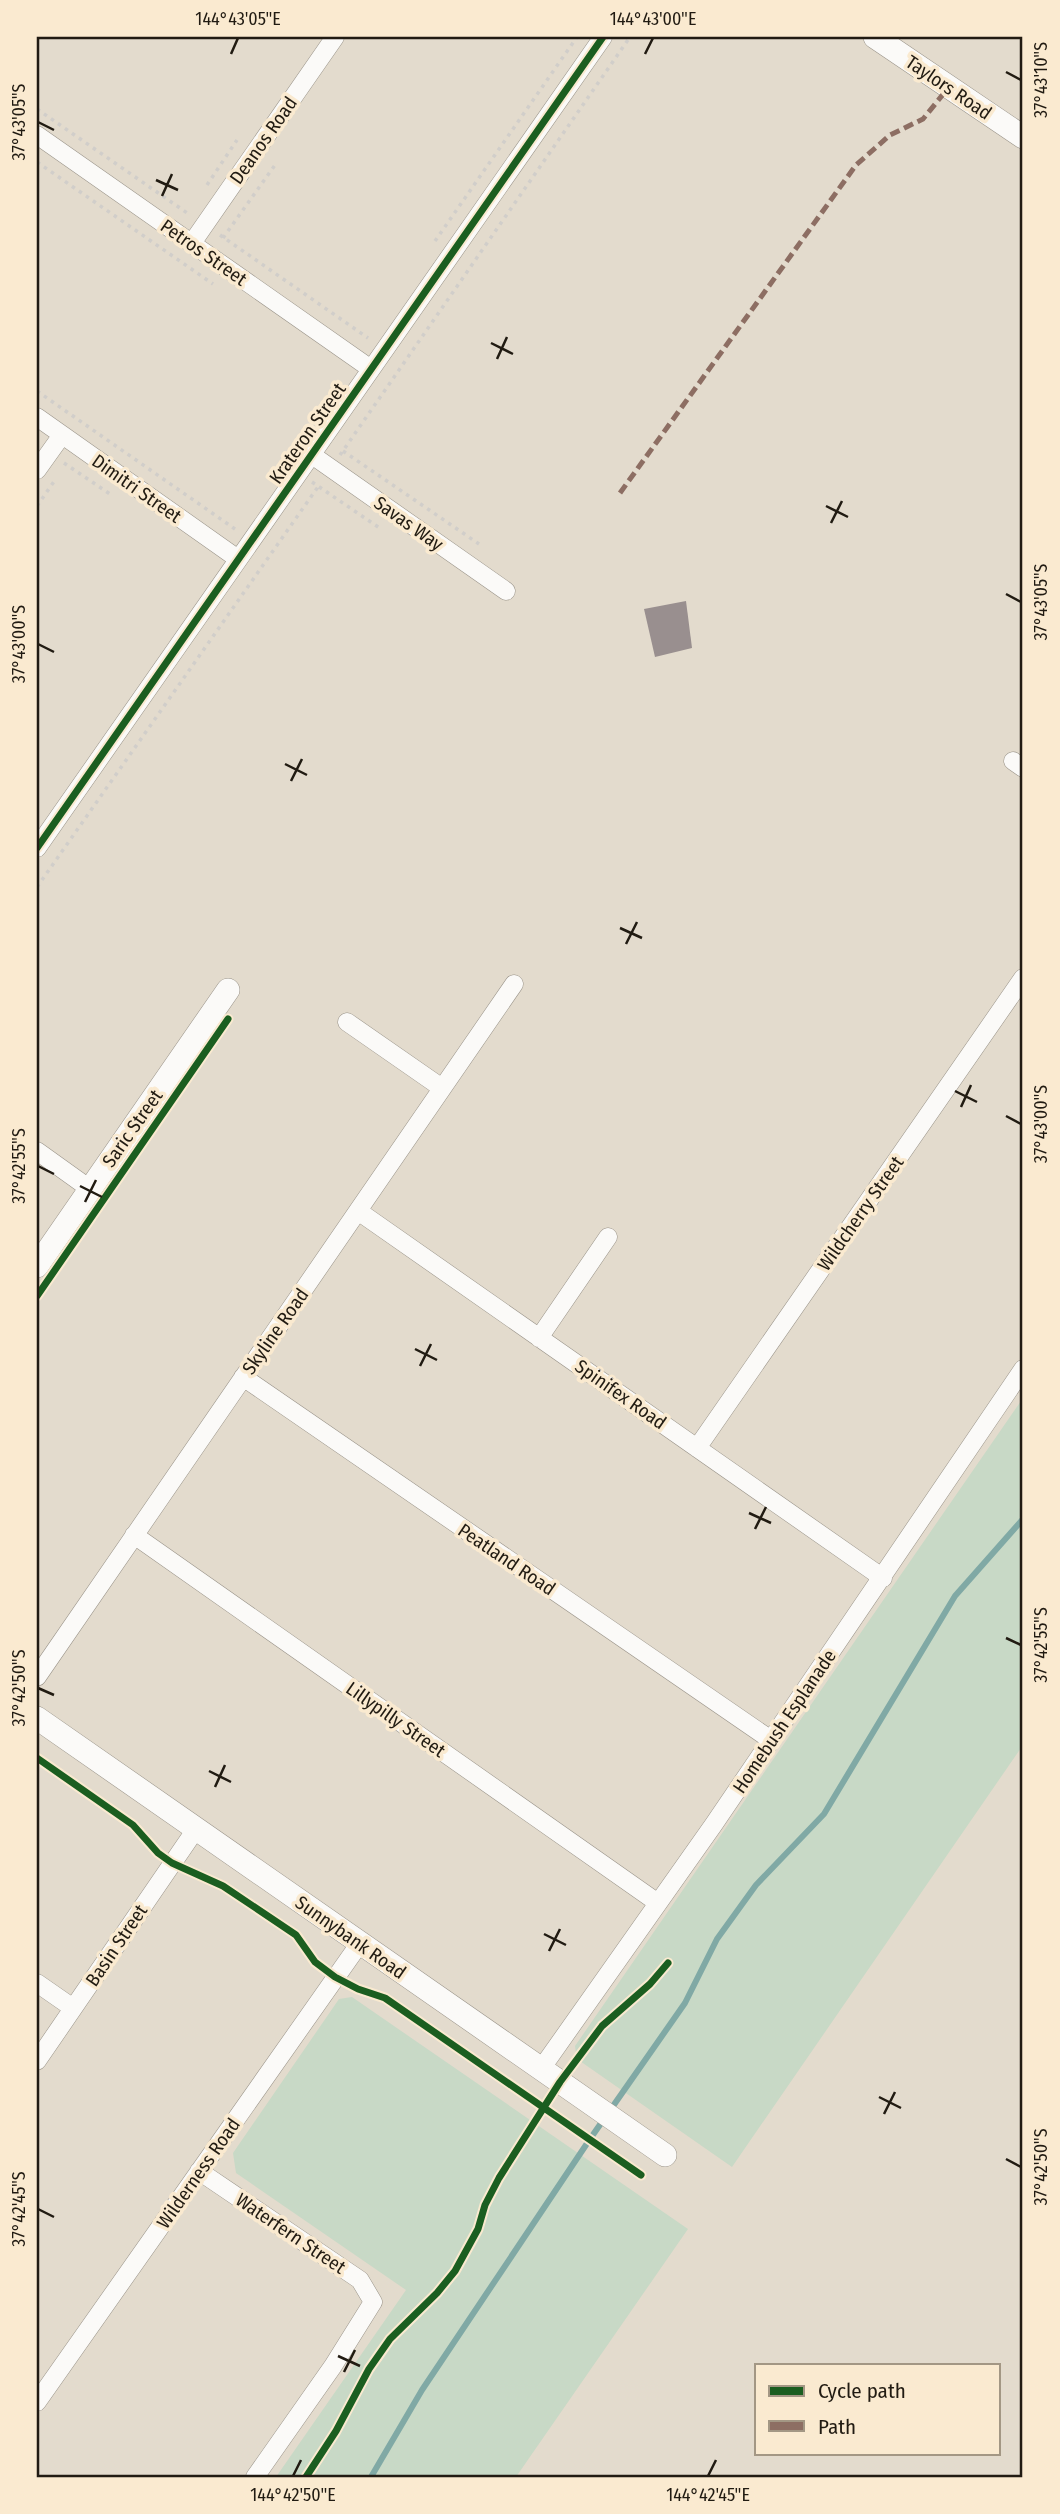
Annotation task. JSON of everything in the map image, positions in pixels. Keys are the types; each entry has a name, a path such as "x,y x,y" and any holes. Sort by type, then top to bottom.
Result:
{"street":[{"name":"Deanos Road","path":"192,243 335,37"},
{"name":"Krateron Street","path":"37,848 603,37"},
{"name":"Taylors Road","path":"875,37 1023,137"},
{"name":"Petros Street","path":"37,135 371,369"},
{"name":"Dimitri Street","path":"37,417 238,559"},
{"path":"37,470 62,435"},
{"name":"Savas Way","path":"312,455 506,591"},
{"name":"Wildcherry Street","path":"697,1448 1023,978"},
{"name":"Skyline Road","path":"37,1677 514,984"},
{"name":"Saric Street","path":"37,1266 228,990"},
{"path":"347,1022 442,1088"},
{"path":"37,1151 90,1189"},
{"name":"Spinifex Road","path":"358,1211 883,1578"},
{"path":"539,1338 608,1237"},
{"name":"Homebush Esplanade","path":"541,2069 883,1578 1023,1369"},
{"name":"Peatland Road","path":"243,1377 771,1740"},
{"name":"Lillypilly Street","path":"134,1535 658,1903"},
{"name":"Sunnybank Road","path":"37,1718 665,2155"},
{"name":"Basin Street","path":"37,2061 196,1829"},
{"name":"Wilderness Road","path":"37,2402 360,1943"},
{"path":"37,1983 73,2008"},
{"name":"Waterfern Street","path":"199,2171 360,2280 373,2302 333,2366 255,2477"}],"path":[{"path":"202,192 237,140"},
{"path":"37,162 218,287"},
{"path":"223,238 275,165"},
{"path":"359,386 379,400"},
{"path":"37,391 235,530"},
{"path":"343,451 479,544"},
{"path":"37,506 66,464"},
{"path":"299,472 385,532"}],"green space":[{"path":"1023,1398 1023,1745 732,2167 577,2059 575,2046"},
{"path":"352,1997 688,2229 516,2477 276,2477 406,2290 236,2173 233,2153 339,1999"}],"building":[{"path":"686,601 692,648 655,657 644,609"}],"waterway":[{"path":"371,2477 422,2390 590,2139 685,2003 717,1939 756,1885 824,1814 955,1596 1023,1519"}],"marked path":[{"path":"620,493 856,165 890,135 923,119 949,87"}],"cycle path":[{"path":"37,848 603,37"},
{"path":"37,1296 228,1019"},
{"path":"37,1758 133,1825 158,1853 172,1863 223,1886 296,1935 315,1962 335,1977 358,1989 385,1998 641,2175"},
{"path":"306,2477 336,2431 369,2369 390,2339 437,2293 455,2271 478,2229 485,2205 499,2178 560,2082 602,2026 650,1984 668,1963"}]}
